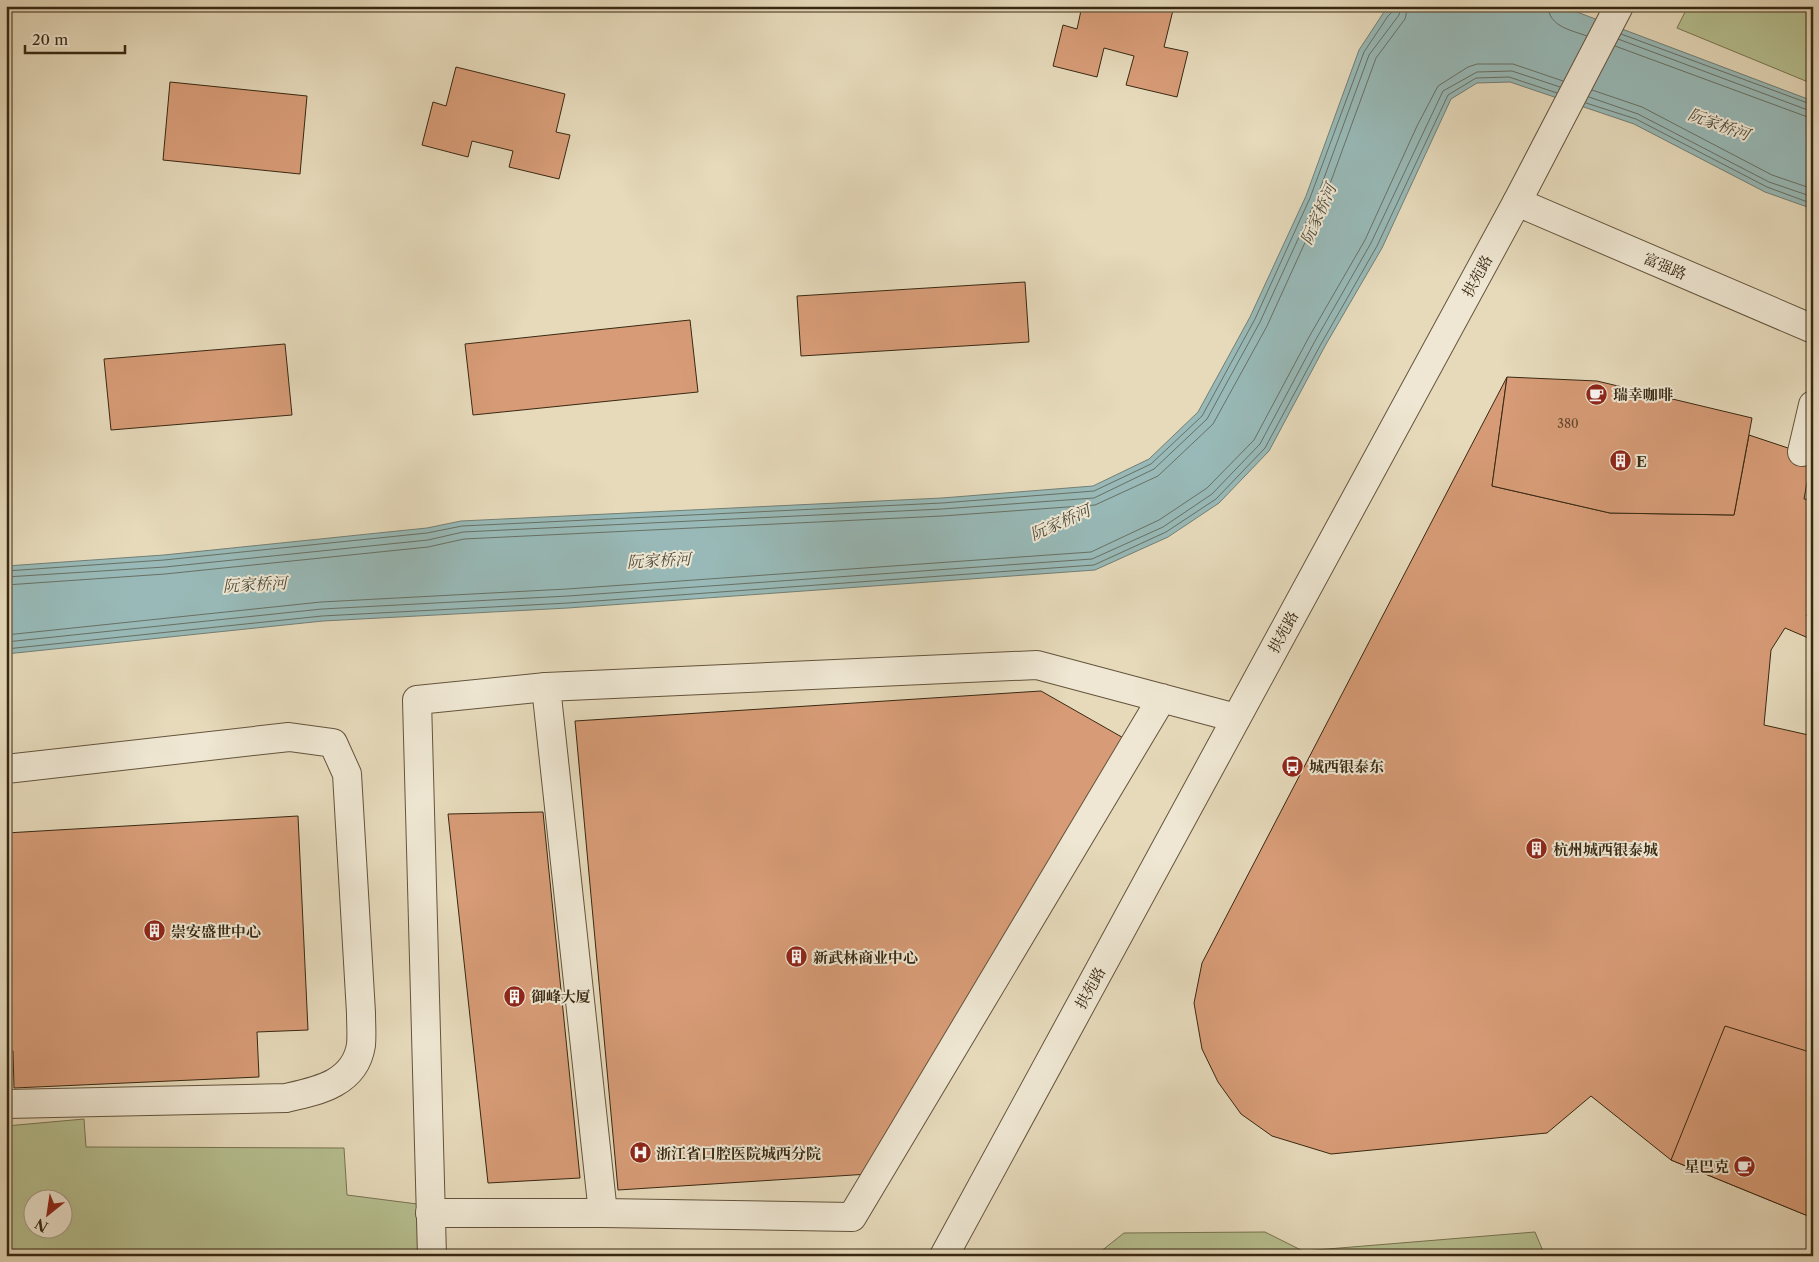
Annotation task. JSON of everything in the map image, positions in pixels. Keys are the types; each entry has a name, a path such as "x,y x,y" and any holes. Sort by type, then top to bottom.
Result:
{"street":[{"name":"拱苑路","path":"944,1256 1517,202 1617,11"},
{"name":"富强路","path":"1517,202 1813,329"},
{"path":"1802,452 1813,404"},
{"path":"432,1256 417,700 546,687 1037,665 1236,718"},
{"path":"546,687 603,1212"},
{"path":"430,1213 603,1212 852,1216 1162,698"},
{"path":"6,769 289,737 333,744 347,774 361,1013 361,1046 350,1071 323,1090 286,1098 6,1104"}],"green space":[{"path":"1688,6 1813,6 1813,84 1677,28"},
{"path":"84,1119 86,1147 344,1148 347,1195 425,1205 417,1256 6,1256 6,1126"},
{"path":"1265,1232 1303,1251 1535,1232 1545,1256 1095,1256 1124,1233"}],"water":[{"name":"阮家桥河","path":"1392,6 1561,6 1813,101 1813,209 1765,192 1634,124 1510,82 1477,83 1451,99 1382,248 1325,346 1269,451 1219,503 1168,537 1095,570 568,608 323,621 6,654 6,566 164,555 427,528 461,521 942,498 1093,486 1149,459 1198,412 1250,317 1306,196 1359,50 1384,12"}],"building":[{"path":"1082,6 1174,6 1164,47 1188,52 1177,97 1126,85 1134,56 1104,48 1097,77 1053,66 1063,25 1077,29"},
{"path":"456,67 565,94 556,132 570,135 559,179 509,167 513,151 472,141 468,157 422,145 433,102 446,106"},
{"path":"170,82 307,96 300,174 163,160"},
{"path":"1025,282 1029,342 801,356 797,296"},
{"path":"690,320 698,392 473,415 465,344"},
{"path":"285,344 292,415 111,430 104,359"},
{"name":"杭州城西银泰城","path":"1507,377 1492,486 1610,513 1734,515 1749,435 1812,456 1804,499 1813,500 1813,584 1807,616 1813,617 1813,640 1785,628 1771,650 1764,725 1813,736 1813,1218 1671,1160 1591,1096 1547,1133 1331,1154 1272,1136 1241,1114 1218,1082 1202,1049 1194,1003 1202,963"},
{"name":"E","path":"1507,377 1597,381 1752,418 1734,515 1610,513 1492,486"},
{"path":"1813,584 1813,617 1807,616"},
{"name":"新武林商业中心","path":"1041,691 1127,740 869,1174 618,1190 575,721"},
{"name":"御峰大厦","path":"543,812 580,1178 488,1183 448,814"},
{"name":"崇安盛世中心","path":"298,816 308,1030 257,1032 259,1077 14,1088 13,1051 6,1051 6,833"},
{"path":"1725,1026 1813,1053 1813,1218 1671,1160"}],"place":[{"name":"瑞幸咖啡","path":"1597,394"},
{"name":"E","path":"1620,461"},
{"name":"城西银泰东","path":"1293,766"},
{"name":"杭州城西银泰城","path":"1537,849"},
{"name":"崇安盛世中心","path":"155,931"},
{"name":"新武林商业中心","path":"797,957"},
{"name":"御峰大厦","path":"515,996"},
{"name":"浙江省口腔医院城西分院","path":"640,1153"},
{"name":"星巴克","path":"1745,1166"}]}
